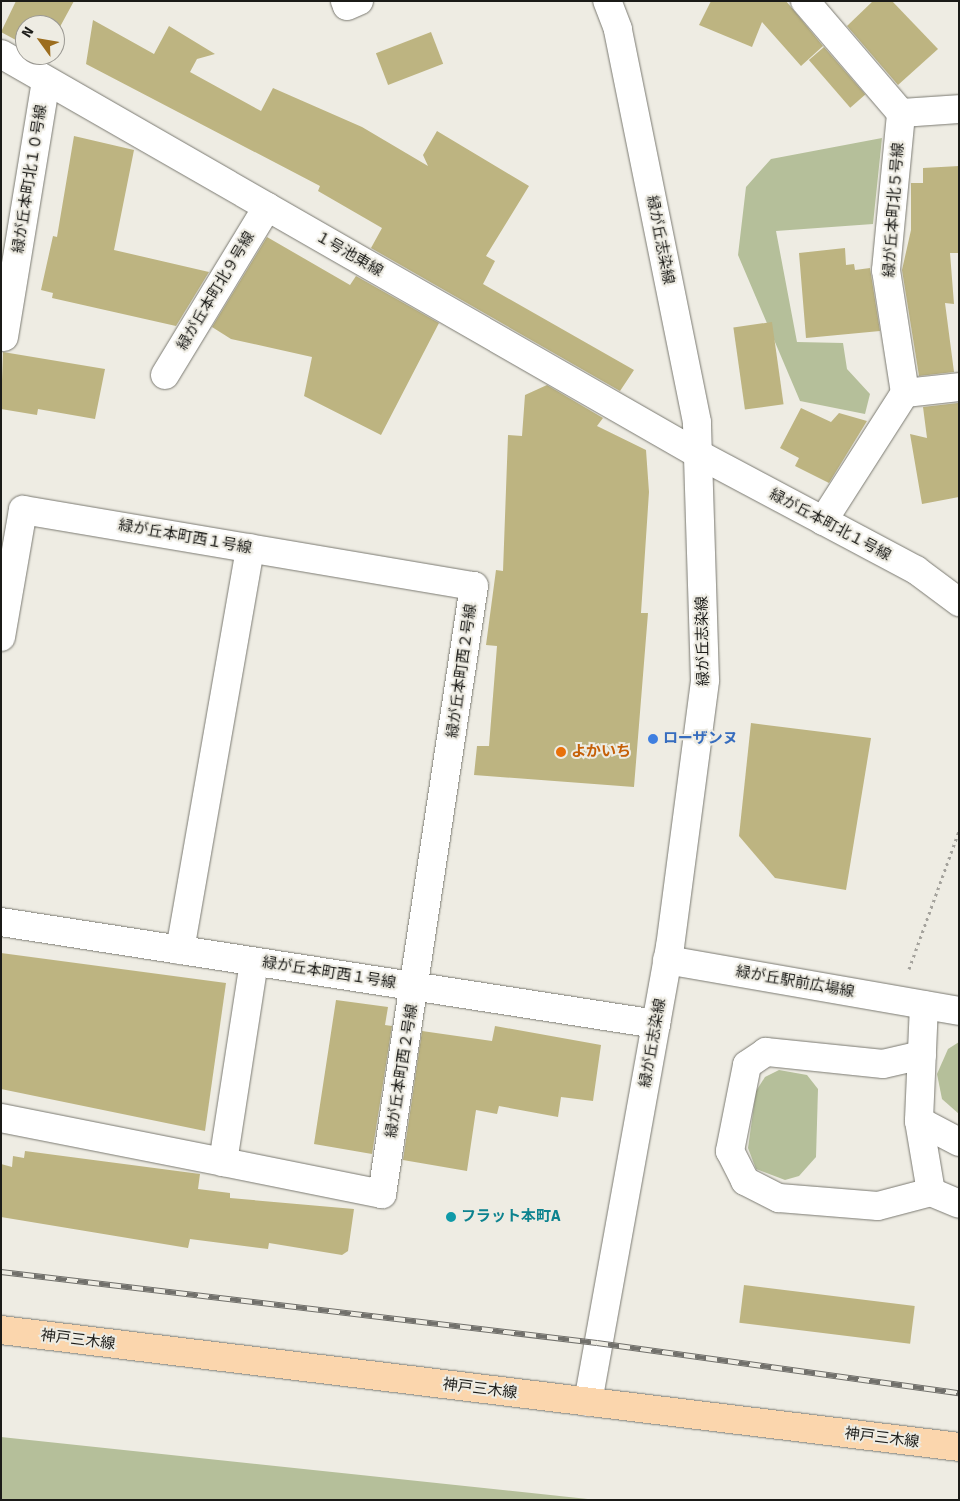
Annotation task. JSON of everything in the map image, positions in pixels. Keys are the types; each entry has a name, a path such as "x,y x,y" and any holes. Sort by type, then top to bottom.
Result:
{"main road":[{"name":"神戸三木線","path":"1,1330 959,1447"}],"street":[{"path":"345,1 347,6 359,1"},
{"name":"緑が丘志染線","path":"588,1402 667,960 705,680 695,413 618,30 607,1"},
{"path":"805,1 901,113 959,109"},
{"name":"１号池東線","path":"1,54 698,454"},
{"name":"緑が丘本町北１０号線","path":"4,337 46,80"},
{"name":"緑が丘本町北５号線","path":"901,113 886,270 905,393"},
{"name":"緑が丘本町北９号線","path":"165,375 267,207"},
{"path":"823,521 905,393 959,386"},
{"name":"緑が丘本町北１号線","path":"698,454 916,570 959,602"},
{"name":"緑が丘本町西１号線","path":"1,637 23,510 474,586"},
{"path":"180,950 250,548"},
{"name":"緑が丘本町西２号線","path":"223,1162 382,1194 415,987 474,586"},
{"name":"緑が丘本町西１号線","path":"1,922 656,1024"},
{"name":"緑が丘駅前広場線","path":"667,960 959,1010"},
{"path":"1,1118 223,1162 254,962"},
{"path":"924,1004 919,1121 931,1192"},
{"path":"922,1055 883,1064 766,1052 748,1064 730,1151 745,1181 779,1198 878,1206 931,1192 959,1204"},
{"path":"919,1121 959,1142"}],"path":[{"path":"897,1000 959,831"}],"green space":[{"path":"882,138 873,224 776,231 797,342 843,343 847,369 870,394 865,414 800,401 738,255 746,187 771,159"},
{"path":"959,1042 959,1114 942,1099 937,1074 948,1049"},
{"path":"779,1070 807,1075 818,1089 816,1157 799,1176 785,1180 756,1169 748,1148 756,1091 765,1077"},
{"path":"1,1437 597,1500 1,1500"}],"building":[{"path":"16,1 74,1 65,18 65,15 15,15 15,40 1,32"},
{"path":"711,1 786,1 823,46 801,66 762,22 752,47 699,25"},
{"path":"873,1 892,1 938,49 898,85 847,26"},
{"path":"93,20 154,54 169,26 215,54 197,59 190,72 261,111 273,88 362,127 428,166 423,155 437,131 529,186 486,256 495,261 483,284 634,370 620,391 371,248 382,228 318,191 320,186 86,64"},
{"path":"431,32 443,64 388,85 376,53"},
{"path":"824,47 865,95 850,108 809,60"},
{"path":"74,136 134,150 114,250 209,272 176,326 52,298 53,293 41,290 53,236 57,237"},
{"path":"959,166 959,253 950,253 954,304 945,303 954,372 919,376 902,270 911,230 911,183 923,183 923,168"},
{"path":"267,237 350,285 356,276 439,323 381,435 304,396 312,357 231,339 212,327"},
{"path":"845,248 846,265 854,264 855,270 870,268 880,331 806,338 799,253"},
{"path":"772,322 784,404 745,410 733,327"},
{"path":"3,352 105,369 95,419 38,409 37,415 1,409"},
{"path":"547,385 603,418 597,426 646,450 649,492 641,613 648,613 634,787 474,775 477,746 489,746 497,646 486,645 496,570 503,571 508,435 522,436 525,395"},
{"path":"958,403 959,497 922,504 910,434 927,438 923,407"},
{"path":"801,408 831,422 839,413 867,421 829,483 795,466 799,458 780,448"},
{"path":"751,723 871,738 846,890 775,878 739,836"},
{"path":"1,953 226,983 205,1131 1,1089"},
{"path":"336,1000 388,1007 385,1025 392,1026 372,1154 314,1144"},
{"path":"495,1026 601,1045 593,1101 561,1097 558,1117 499,1106 497,1114 476,1110 467,1171 403,1160 422,1031 492,1041"},
{"path":"25,1151 200,1174 198,1189 230,1193 230,1198 354,1209 348,1251 342,1255 269,1243 268,1249 190,1239 188,1248 1,1217 1,1164 12,1167 13,1156 24,1158"},
{"path":"744,1285 915,1306 910,1344 739,1323"}],"railway":[{"path":"1,1272 597,1343 959,1393"}],"place":[{"name":"ローザンヌ","path":"653,739"},
{"name":"よかいち","path":"561,752"},
{"name":"フラット本町A","path":"451,1217"}]}
